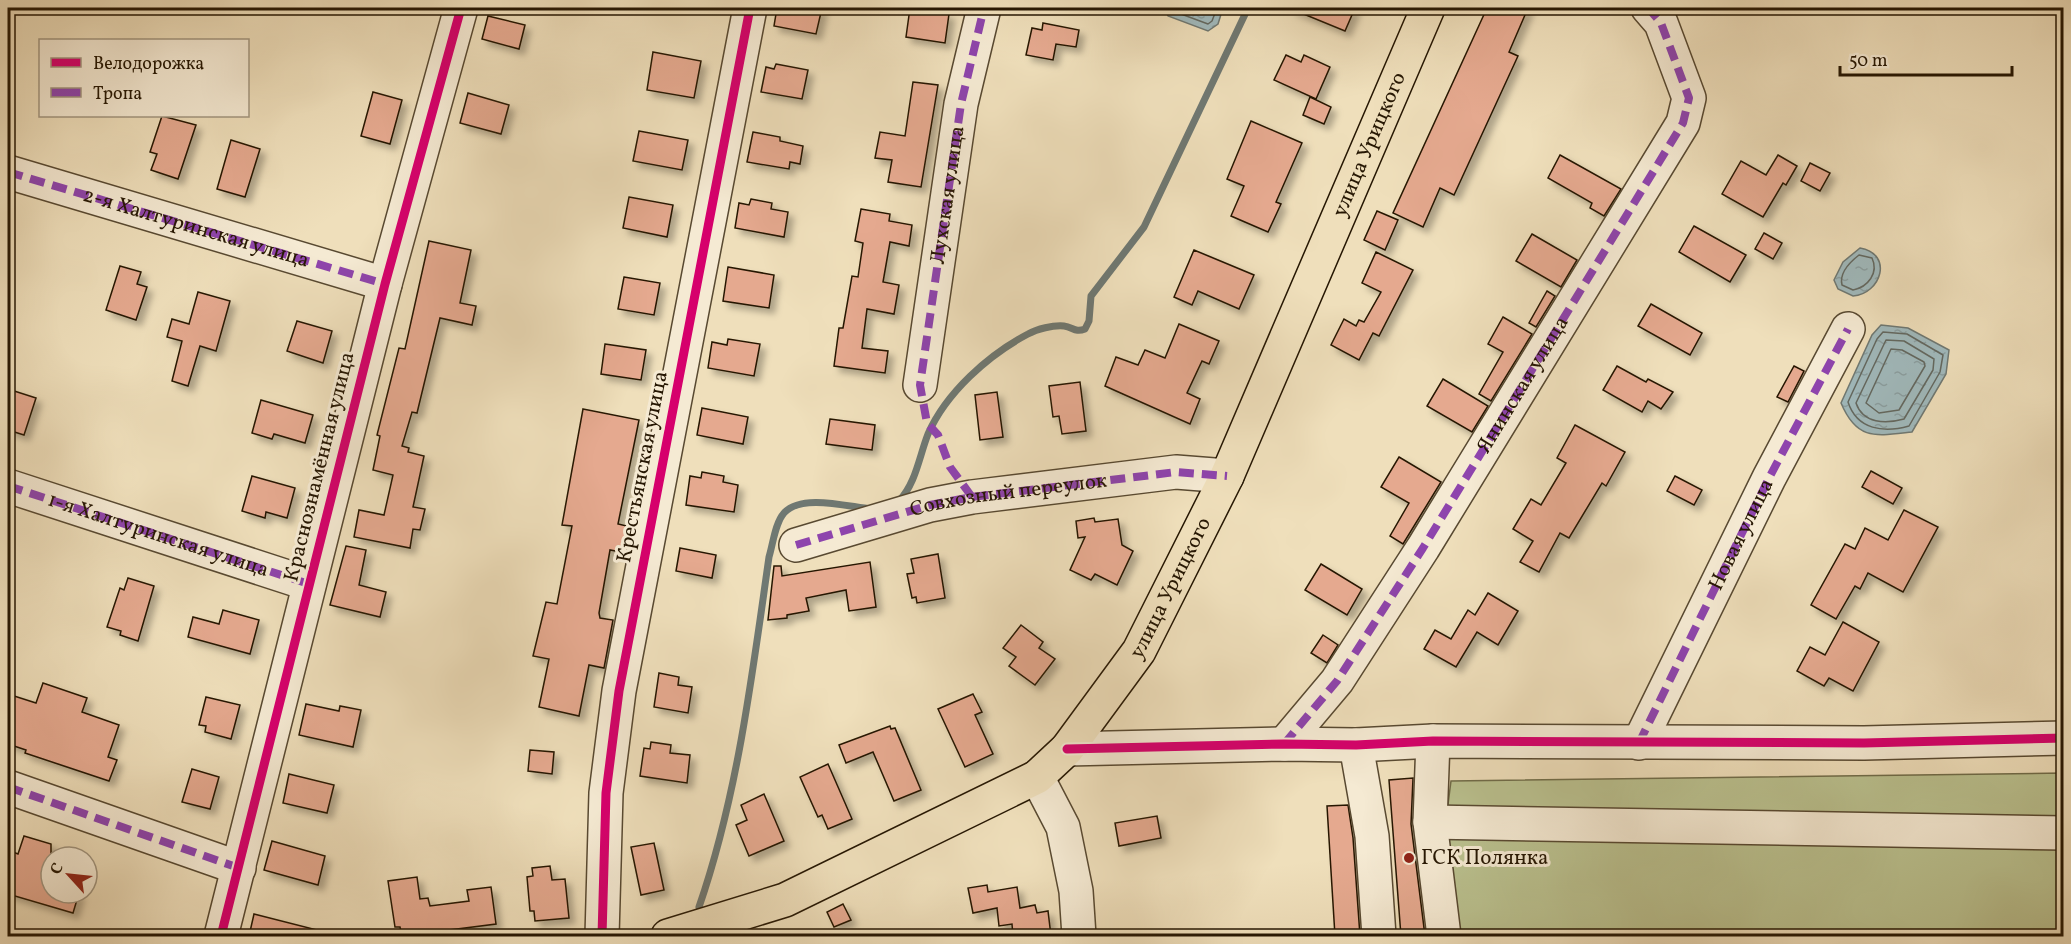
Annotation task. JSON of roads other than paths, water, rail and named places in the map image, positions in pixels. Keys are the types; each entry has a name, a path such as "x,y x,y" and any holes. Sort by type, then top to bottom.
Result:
{"main road":[{"name":"улица Урицкого","path":"668,936 731,928 1037,777 1067,749 1139,651 1227,476 1428,8"}],"street":[{"name":"Краснознамённая улица","path":"221,936 385,284 461,8"},
{"name":"Крестьянская улица","path":"602,936 606,793 619,691 750,8"},
{"name":"Лухская улица","path":"920,385 960,104 984,8"},
{"name":"Янинская улица","path":"1284,744 1337,681 1411,567 1683,123 1689,98 1660,23 1648,8"},
{"name":"2-я Халтуринская улица","path":"8,172 385,284"},
{"name":"Новая улица","path":"1639,743 1769,478 1848,328"},
{"name":"Совхозный переулок","path":"796,545 930,505 972,497 1176,472 1227,476"},
{"name":"1-я Халтуринская улица","path":"8,486 309,584"},
{"path":"1067,749 1284,744 1356,745 1433,741 1864,743 2064,738"},
{"path":"1433,741 1430,822 1444,936"},
{"path":"1356,745 1372,836 1379,936"},
{"path":"1037,777 1063,827 1076,891 1079,936"},
{"path":"8,787 238,868"},
{"path":"1430,822 2064,833"}],"water":[{"path":"1164,8 1223,8 1218,24 1208,31 1168,16"},
{"path":"1860,248 1871,252 1877,258 1880,274 1871,288 1863,294 1853,296 1838,289 1834,280 1843,262"},
{"path":"1881,325 1908,328 1949,350 1946,374 1912,432 1878,435 1861,430 1847,415 1841,403 1872,335"}],"waterway":[{"path":"899,501 913,478 928,434 936,419 970,376 998,353 1032,332 1055,326 1085,329 1089,321 1091,296 1144,227 1248,8"},
{"path":"699,907 713,864 734,778 750,690 769,557 778,522 792,507 814,502 871,509"}],"place":[{"name":"ГСК Полянка","path":"1409,858"}]}
